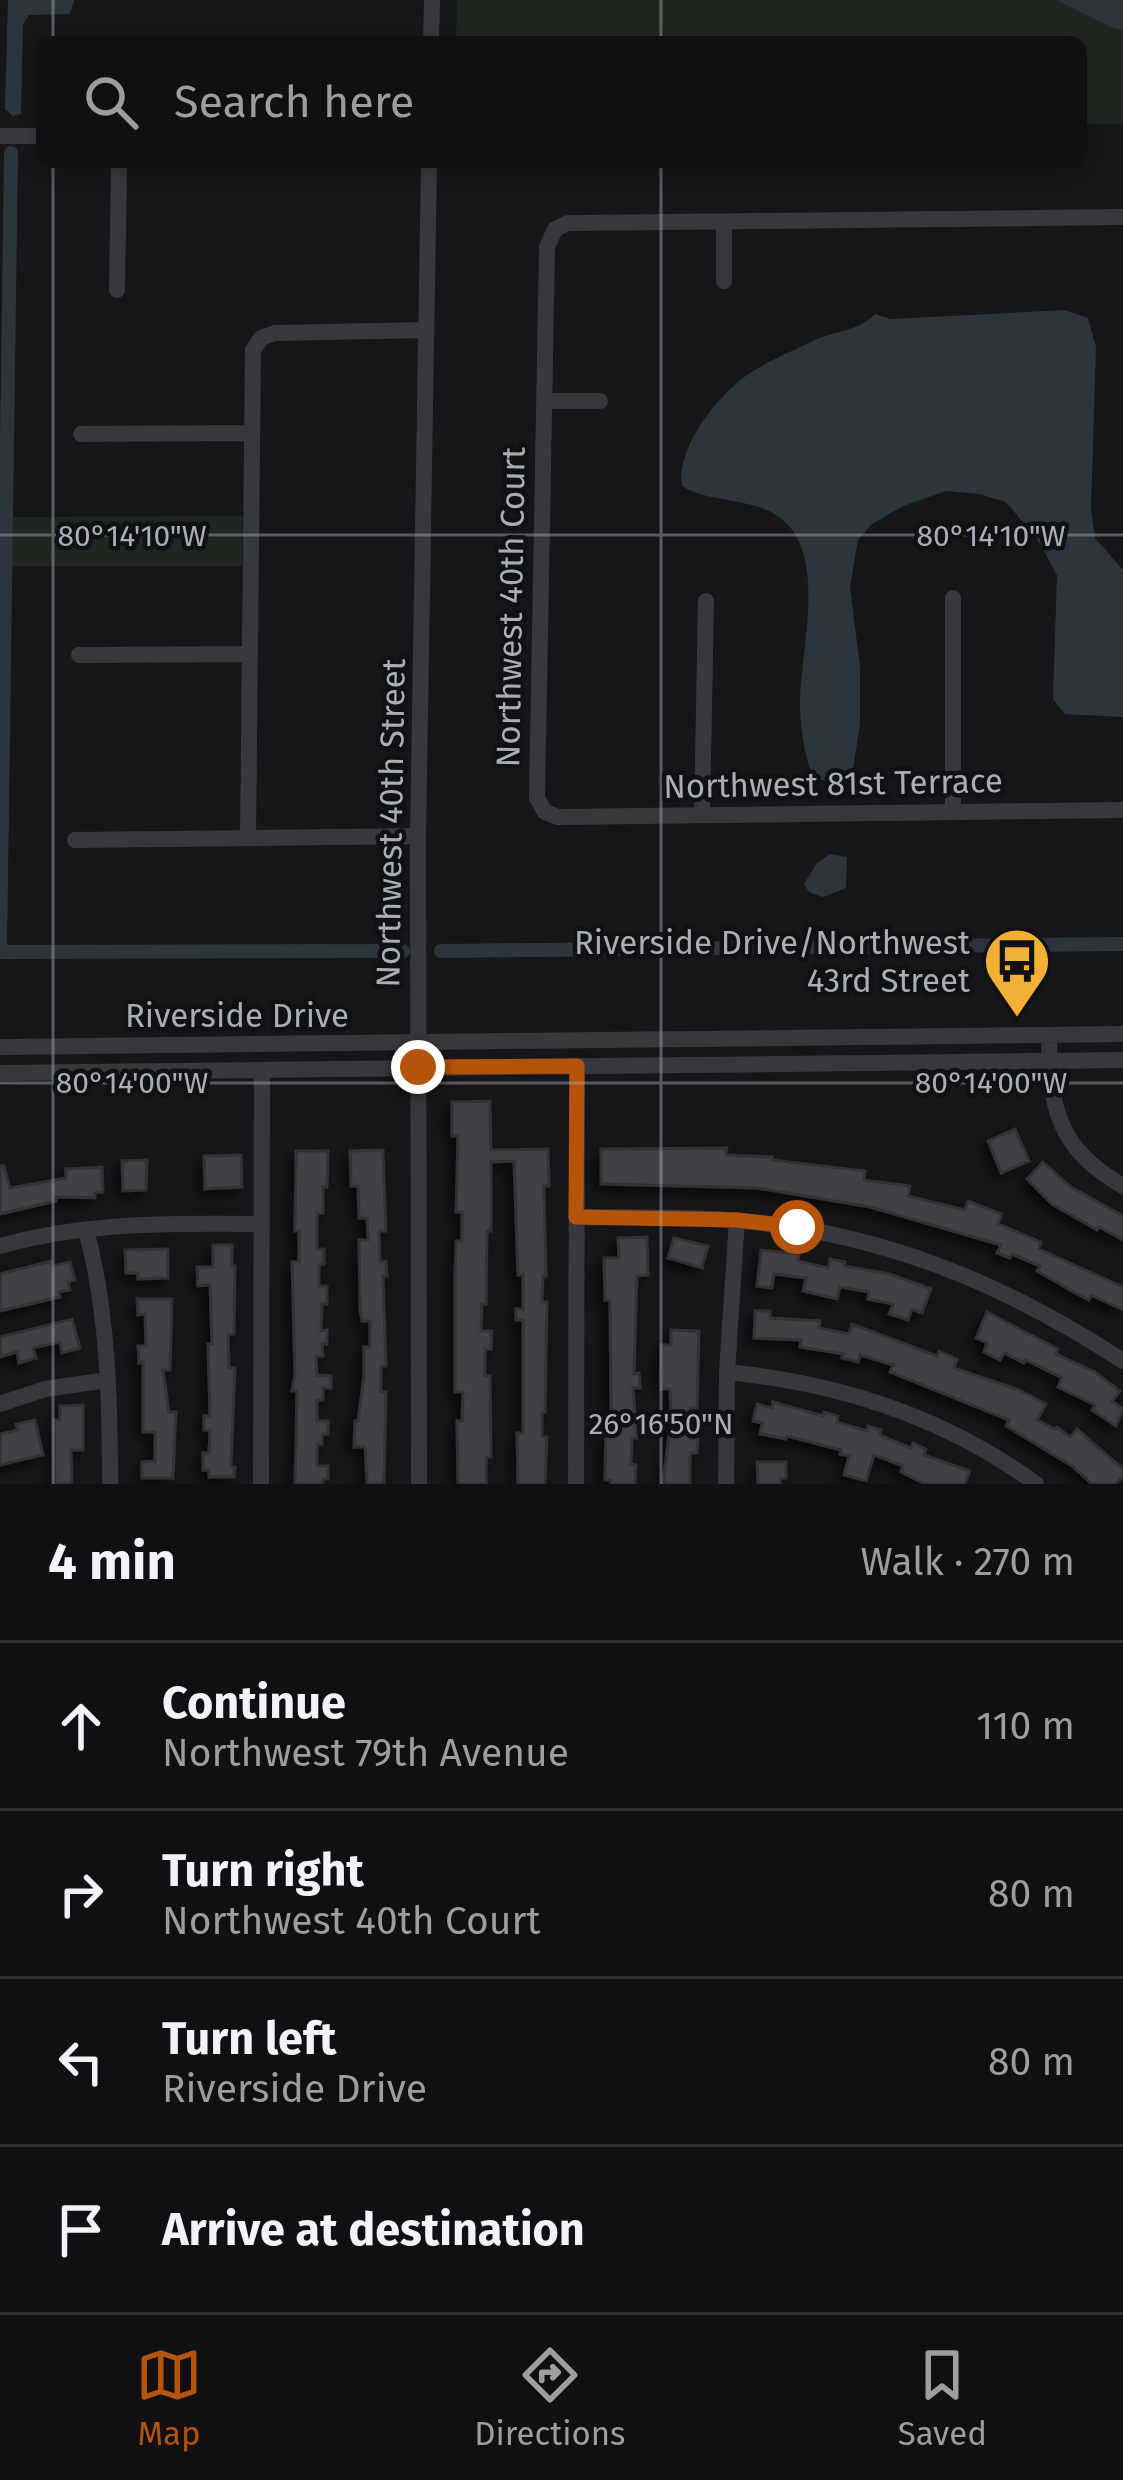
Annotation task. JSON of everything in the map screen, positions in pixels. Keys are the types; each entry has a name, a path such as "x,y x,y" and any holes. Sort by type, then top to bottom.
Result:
{"street":[{"path":"431,36 432,0"},
{"path":"0,136 36,136"},
{"path":"118,290 119,168"},
{"name":"Northwest 40th Street","path":"419,1484 418,836 429,168"},
{"path":"724,281 724,223 1123,217"},
{"name":"Northwest 40th Court","path":"544,812 537,798 547,247 555,229 568,223 724,223"},
{"path":"248,838 253,350 261,338 275,333 426,330"},
{"name":"Northwest 40th Court","path":"544,401 600,401"},
{"path":"81,434 251,433"},
{"path":"953,598 953,812"},
{"path":"702,813 706,602"},
{"path":"79,655 248,654"},
{"name":"Northwest 81st Terrace","path":"544,812 558,817 1123,810"},
{"path":"76,840 418,836"},
{"name":"Riverside Drive","path":"0,1047 1123,1034"},
{"path":"1049,1036 1053,1102 1063,1133 1081,1156 1123,1186"},
{"name":"Riverside Drive","path":"0,1073 1123,1060"},
{"path":"576,1484 577,1066"},
{"path":"261,1484 262,1070"},
{"path":"576,1217 737,1220 848,1237 911,1255 1037,1307 1123,1361"},
{"path":"726,1484 727,1372 737,1220"},
{"path":"0,1246 86,1229 150,1223 262,1224"},
{"path":"86,1229 95,1264 107,1380 110,1484"},
{"path":"727,1372 791,1378 866,1398 936,1425 1036,1484"},
{"path":"0,1404 45,1389 107,1380"},
{"path":"1003,1484 1015,1468"}],"shaded area":[{"path":"8,0 74,0 70,14 29,15 23,24 21,114 13,116 5,109"},
{"path":"457,0 1123,0 1123,124 1087,124 1087,36 456,36"},
{"path":"1056,0 1123,0 1123,30 1113,28"},
{"path":"1065,310 1088,318 1096,347 1091,509 1095,538 1123,570 1123,717 1065,714 1053,699 1057,575 1038,540 1006,502 946,491 903,506 872,524 858,540 850,587 860,667 860,724 853,769 844,783 814,779 800,706 808,606 804,554 795,533 779,517 682,486 690,443 718,402 747,375 875,314 891,319"},
{"path":"243,516 242,566 11,566 12,517"},
{"path":"830,854 847,857 846,888 823,897 809,892 804,884 817,863"}],"building":[{"path":"490,1101 491,1150 548,1149 542,1302 547,1302 542,1412 542,1437 547,1437 545,1484 518,1484 523,1320 516,1320 516,1309 523,1309 523,1275 518,1275 514,1161 491,1162 491,1231 487,1231 481,1331 492,1331 491,1349 485,1349 491,1457 486,1457 486,1484 458,1484 457,1421 462,1421 463,1392 455,1392 455,1275 462,1212 456,1212 458,1136 452,1136 452,1102"},
{"path":"1015,1129 1029,1161 1001,1173 988,1141"},
{"path":"727,1148 726,1155 865,1171 864,1180 910,1186 908,1196 965,1210 968,1201 1002,1214 998,1224 1041,1242 1039,1249 1123,1287 1123,1310 1091,1295 1089,1300 1077,1294 1037,1271 1040,1266 997,1253 1001,1245 870,1207 757,1188 601,1184 601,1149"},
{"path":"383,1150 386,1231 379,1231 380,1262 386,1261 387,1276 383,1276 386,1366 381,1366 381,1392 386,1392 384,1484 367,1484 365,1447 354,1447 364,1347 370,1347 370,1321 362,1321 360,1310 359,1240 368,1240 367,1218 359,1218 358,1186 351,1186 350,1151"},
{"path":"296,1151 328,1151 323,1213 317,1213 317,1249 324,1249 319,1286 327,1286 321,1331 327,1330 327,1344 322,1344 323,1356 316,1356 317,1375 331,1376 331,1388 323,1388 323,1400 317,1400 317,1421 328,1421 328,1434 322,1434 322,1444 317,1444 317,1466 328,1466 323,1484 295,1484 292,1262 299,1262"},
{"path":"241,1155 242,1187 205,1189 204,1156"},
{"path":"147,1160 146,1190 123,1191 122,1161"},
{"path":"1043,1162 1071,1187 1123,1216 1123,1240 1052,1204 1027,1179"},
{"path":"0,1166 4,1166 10,1188 66,1178 66,1169 102,1167 103,1192 95,1193 95,1198 56,1197 56,1201 0,1214"},
{"path":"647,1237 648,1275 637,1276 634,1374 639,1373 640,1388 633,1388 637,1438 632,1438 631,1464 636,1465 635,1484 611,1484 605,1480 606,1418 611,1418 610,1300 605,1300 604,1258 619,1258 618,1238"},
{"path":"674,1238 708,1246 702,1268 668,1258"},
{"path":"213,1245 232,1245 235,1266 234,1334 228,1334 229,1368 235,1368 234,1477 209,1477 209,1470 203,1470 203,1453 209,1453 210,1430 204,1430 204,1416 210,1416 208,1344 212,1344 210,1285 198,1286 197,1267 213,1267"},
{"path":"168,1249 168,1278 138,1279 138,1273 126,1273 125,1250"},
{"path":"761,1250 799,1254 798,1261 828,1268 830,1259 845,1262 844,1266 890,1274 931,1289 922,1313 912,1309 908,1320 889,1314 893,1304 868,1299 869,1292 840,1287 837,1299 803,1291 806,1278 774,1274 772,1288 757,1286"},
{"path":"51,1261 52,1266 70,1262 75,1280 68,1282 70,1290 59,1292 60,1297 0,1311 0,1274"},
{"path":"137,1299 172,1299 170,1370 163,1370 169,1412 176,1412 173,1478 142,1478 142,1462 155,1461 155,1432 143,1432 143,1362 139,1363 138,1346 146,1346 145,1314 138,1315"},
{"path":"755,1311 770,1311 770,1318 820,1321 819,1328 849,1334 852,1324 957,1359 954,1368 1046,1404 1037,1420 1070,1437 1077,1429 1123,1469 1123,1476 1116,1484 1092,1484 1072,1466 1006,1426 1009,1420 890,1372 893,1365 860,1355 858,1362 842,1358 843,1354 800,1347 801,1340 754,1338"},
{"path":"987,1312 1058,1349 1056,1354 1095,1372 1120,1391 1112,1401 1123,1409 1116,1426 1092,1410 1095,1405 1058,1387 1062,1378 1026,1360 1004,1353 1000,1360 984,1352 987,1343 976,1338"},
{"path":"72,1319 80,1348 62,1353 60,1342 33,1348 36,1358 19,1363 17,1352 0,1357 0,1337"},
{"path":"671,1330 699,1331 697,1408 690,1408 690,1438 698,1438 697,1453 690,1453 690,1484 663,1484 671,1418 670,1389 661,1389 661,1345 671,1345"},
{"path":"773,1402 838,1416 837,1422 867,1431 868,1426 881,1430 879,1435 911,1448 913,1443 926,1449 924,1455 970,1471 965,1484 925,1484 901,1472 903,1466 874,1455 866,1481 844,1475 849,1456 840,1454 841,1450 760,1434 762,1423 753,1421 757,1404 772,1408"},
{"path":"83,1405 83,1450 71,1450 72,1484 55,1484 54,1420 60,1420 60,1406"},
{"path":"35,1420 43,1455 0,1465 0,1434"},
{"path":"757,1462 786,1462 786,1478 780,1478 780,1484 758,1484"}],"waterway":[{"path":"0,952 11,153"},
{"path":"441,951 1123,944"},
{"path":"0,952 403,951"}],"place":[{"name":"Riverside Drive/Northwest 43rd Street","path":"1017,1020"}],"route":[{"path":"418,1067 577,1066 576,1217 737,1220 797,1227"}]}
